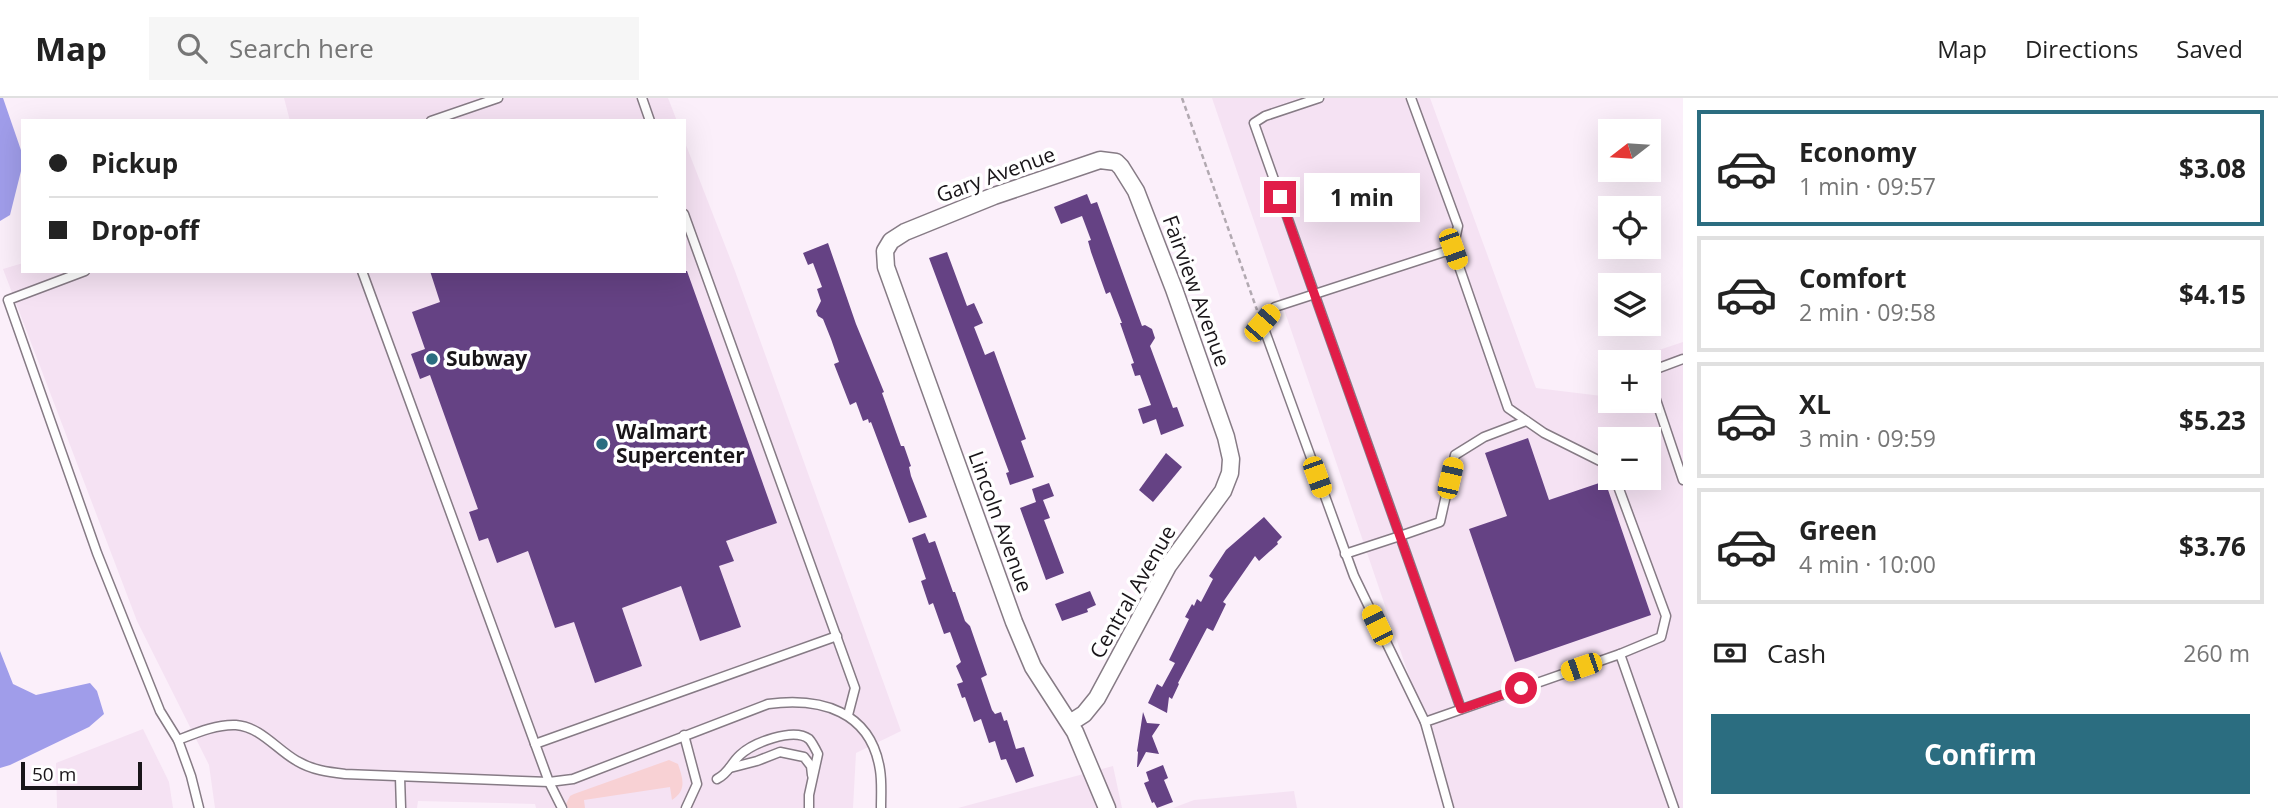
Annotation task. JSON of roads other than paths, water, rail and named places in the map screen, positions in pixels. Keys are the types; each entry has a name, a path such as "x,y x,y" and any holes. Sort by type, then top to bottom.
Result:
{"street":[{"name":"Gary Avenue","path":"891,241 905,232 994,196 1086,164 1100,160 1117,163"},
{"name":"Fairview Avenue","path":"1117,163 1136,191 1226,437"},
{"name":"Lincoln Avenue","path":"891,241 885,251 886,267 1009,609 1033,667 1070,723 1107,808"},
{"name":"Central Avenue","path":"1070,723 1084,714 1097,698 1168,566 1223,491 1230,472 1231,459 1226,437"}],"lane":[{"path":"437,119 498,98"},
{"path":"642,98 649,119"},
{"path":"1319,98 1265,116 1254,123 1461,709"},
{"path":"1411,98 1458,226 1453,249 1508,408 1544,433 1598,460"},
{"path":"686,220 855,688 848,715"},
{"path":"1449,808 1425,722 1345,554 1262,323 1275,307 1453,249"},
{"path":"80,273 8,300 97,552 160,711 178,740 199,808"},
{"path":"363,273 549,782 562,808"},
{"path":"1661,368 1683,359"},
{"path":"1661,413 1683,480"},
{"path":"1345,554 1440,522 1455,456 1484,437 1526,421"},
{"path":"1425,722 1620,654 1661,637 1667,616 1620,490"},
{"path":"535,744 837,636"},
{"path":"1620,654 1674,808"},
{"path":"178,740 213,728 234,725 252,728 296,761 313,769 345,774 549,782 573,779 768,704 794,701 821,705 848,715 870,736 880,771 881,808"},
{"path":"684,735 697,784 686,808"},
{"path":"717,779 727,773 737,757 750,746 782,736 795,735 808,739 818,754 809,795 809,808"},
{"path":"730,768 786,752 804,757 811,766 813,782"},
{"path":"400,777 401,808"}],"place":[{"name":"Subway","path":"432,359"},
{"name":"Walmart Supercenter","path":"602,444"}]}
